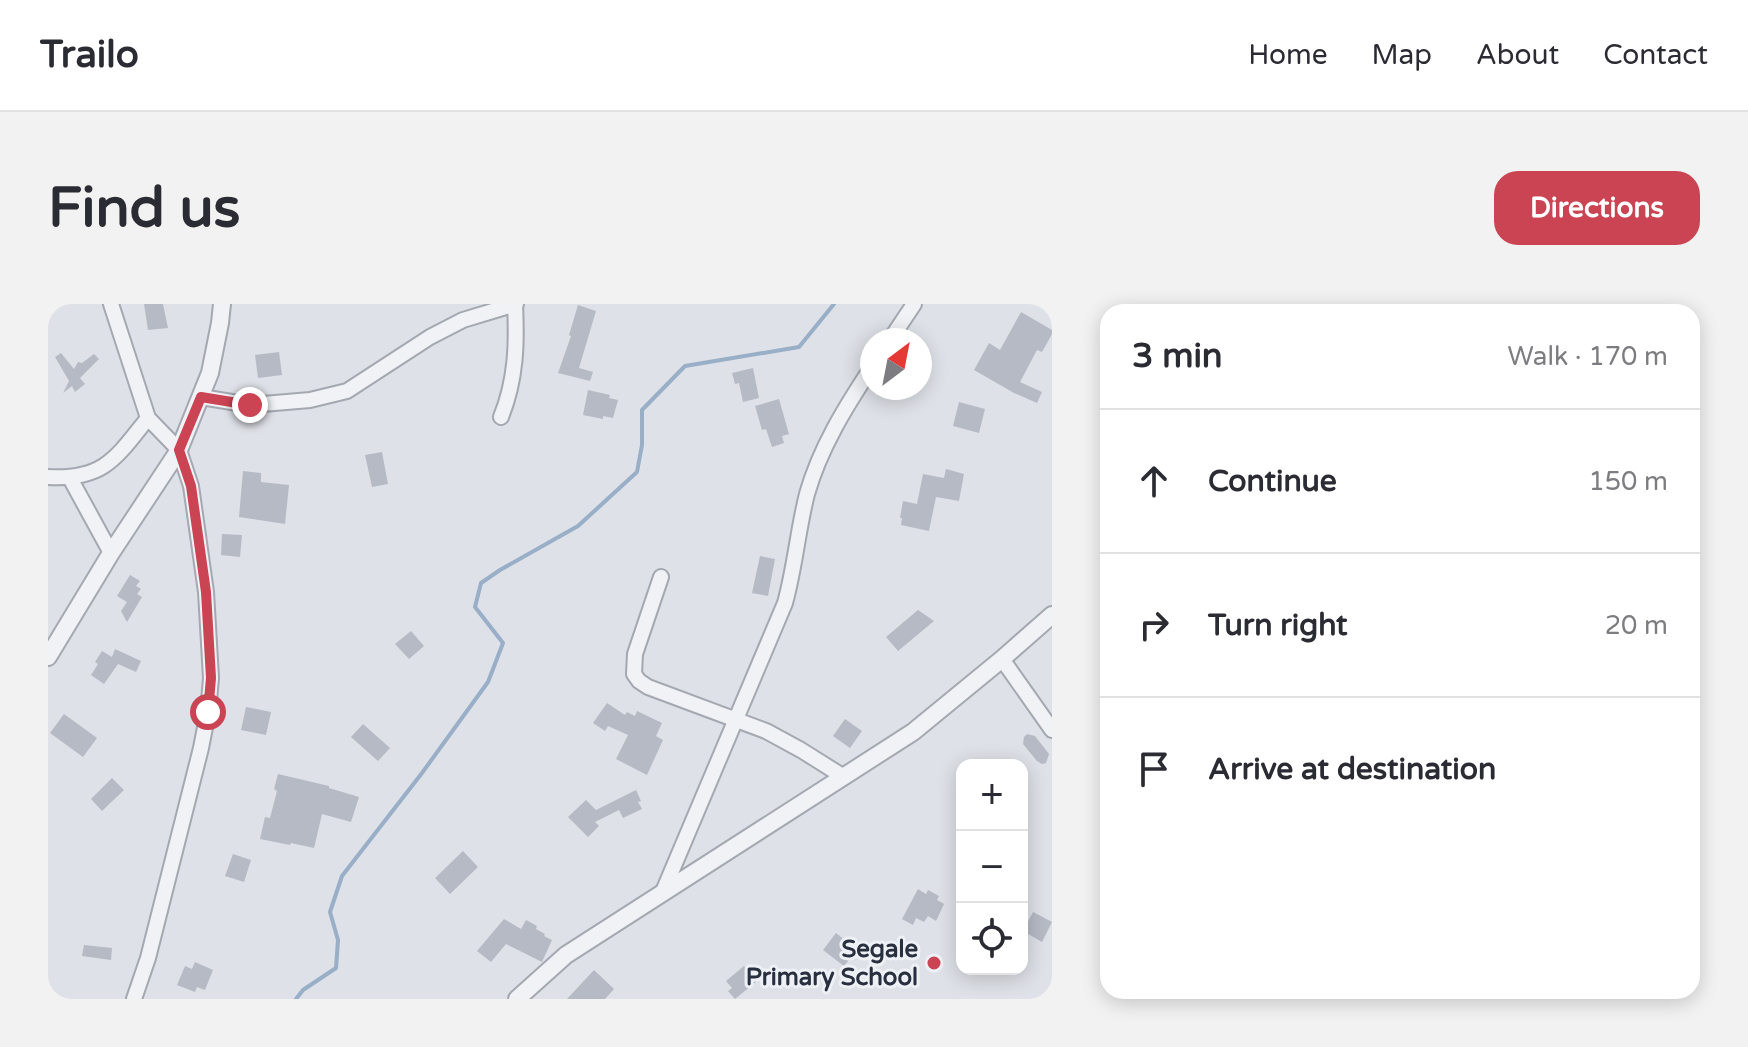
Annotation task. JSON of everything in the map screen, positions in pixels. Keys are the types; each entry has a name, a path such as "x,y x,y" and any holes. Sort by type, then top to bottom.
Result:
{"street":[{"path":"111,304 148,418 179,450 191,486 206,592 211,678 201,748 148,958 134,999"},
{"path":"48,657 179,450 210,373 222,304"},
{"path":"201,397 250,405 310,400 347,391 430,337 463,320 516,304 515,368 510,396 501,417"},
{"path":"898,328 914,304"},
{"path":"662,894 785,603 812,481 834,430 860,385"},
{"path":"48,477 70,478 95,472 128,444 148,418"},
{"path":"70,478 111,553"},
{"path":"661,577 635,654 634,674 648,687 735,718 784,740 844,777"},
{"path":"517,999 566,955 913,732 1052,615"},
{"path":"1002,659 1052,730"}],"building":[{"path":"144,304 163,304 168,328 148,330"},
{"path":"578,305 596,311 579,368 593,372 590,381 558,373"},
{"path":"1021,312 1052,330 1042,352 1037,350 1020,382 1042,392 1037,403 974,370 989,343 1000,350"},
{"path":"279,352 282,375 258,378 255,355"},
{"path":"61,353 74,369 78,362 82,363 94,354 99,359 80,378 85,384 75,392 72,386 63,393 69,381 55,357"},
{"path":"753,368 759,398 743,402 739,383 735,384 732,373"},
{"path":"588,390 618,400 613,418 583,415"},
{"path":"779,399 789,434 782,436 784,443 772,447 766,429 762,430 755,406"},
{"path":"959,402 985,409 979,433 953,426"},
{"path":"382,452 388,484 372,487 365,455"},
{"path":"946,469 964,474 959,501 936,497 929,531 901,525 903,501 917,504 923,474 944,478"},
{"path":"243,471 261,473 261,482 289,485 285,524 239,517"},
{"path":"222,534 242,535 240,557 221,555"},
{"path":"760,556 775,559 768,596 752,593"},
{"path":"130,575 140,581 136,586 141,589 137,594 142,597 127,622 121,611 127,602 117,596"},
{"path":"918,610 934,621 898,651 886,637"},
{"path":"411,631 424,646 409,659 395,644"},
{"path":"115,649 141,661 136,672 118,664 104,684 91,675 98,664 95,662 102,651 112,657"},
{"path":"607,703 625,715 627,712 635,716 637,711 662,723 656,736 663,740 647,775 616,759 628,735 608,726 605,731 593,723"},
{"path":"246,707 271,712 266,735 241,730"},
{"path":"64,714 97,738 83,757 50,733"},
{"path":"845,719 862,731 850,748 833,736"},
{"path":"363,724 390,748 378,761 351,737"},
{"path":"1027,734 1035,736 1049,754 1046,763 1037,761 1023,744"},
{"path":"278,774 359,797 351,822 322,814 314,848 260,839 265,817 270,818"},
{"path":"112,778 124,790 102,811 91,799"},
{"path":"636,790 642,809 623,818 619,810 595,822 599,826 588,837 568,817 586,800 596,810"},
{"path":"463,851 478,867 450,894 435,878"},
{"path":"233,854 251,860 244,882 225,876"},
{"path":"918,889 939,896 937,900 944,904 936,921 928,916 924,922 916,918 913,925 902,919"},
{"path":"1033,912 1052,922 1042,942 1028,934 1028,922"},
{"path":"504,919 521,929 526,920 552,940 542,962 506,944 491,962 477,951"},
{"path":"836,933 857,950 844,966 823,950"},
{"path":"84,945 112,948 111,960 82,956"},
{"path":"195,962 213,970 205,990 197,987 195,992 177,985 185,966 192,969"},
{"path":"744,966 757,981 735,999 728,991 732,988 726,981"},
{"path":"594,970 614,989 605,999 567,999"}],"waterway":[{"path":"296,999 303,990 336,968 338,940 330,912 342,876 488,682 503,643 475,607 481,583 578,526 637,472 642,445 642,410 685,366 799,347 834,304"}],"place":[{"name":"Segale Primary School","path":"934,963"}],"route":[{"path":"208,712 211,678 206,592 191,486 179,450 201,397 250,405"}]}
